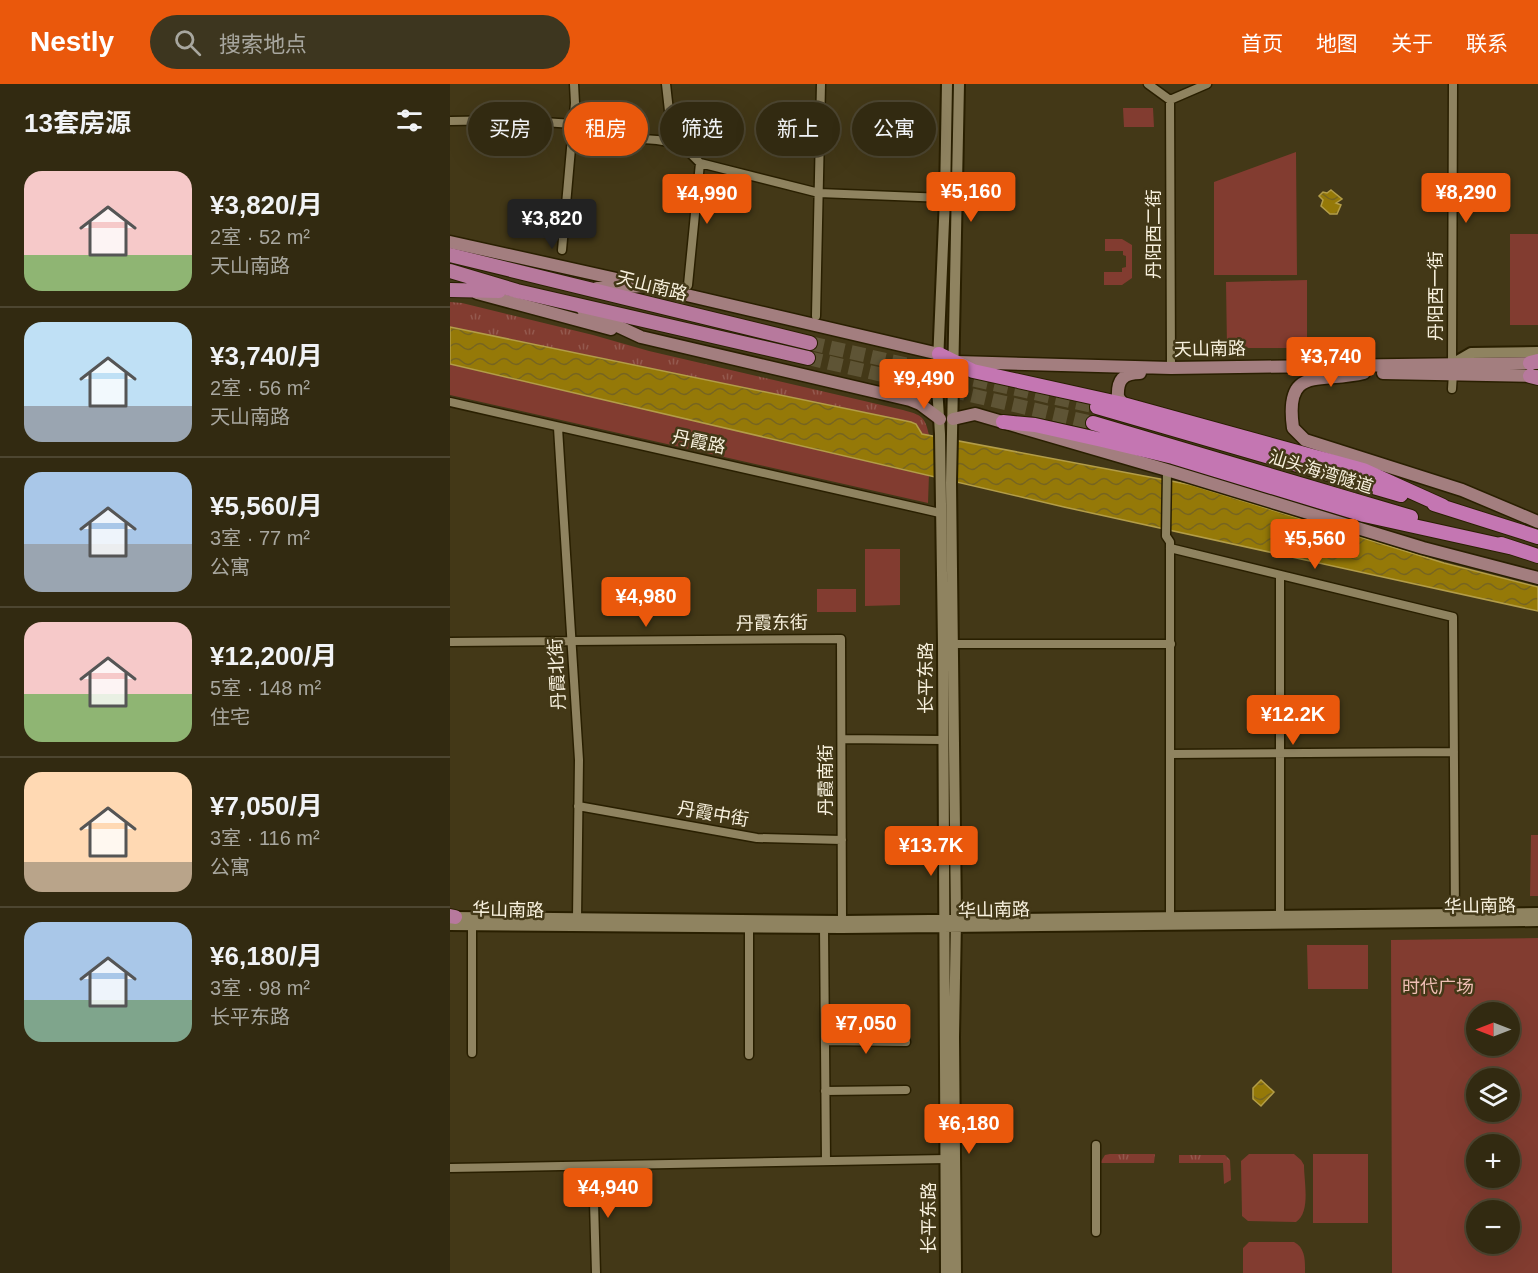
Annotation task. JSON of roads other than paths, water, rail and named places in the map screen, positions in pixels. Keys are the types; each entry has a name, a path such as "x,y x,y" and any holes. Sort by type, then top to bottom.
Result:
{"highway":[{"path":"939,354 973,371 1123,404 1363,470 1443,506"},
{"name":"汕头海湾隧道","path":"1097,407 1443,506 1538,537"},
{"path":"1003,422 1035,425 1173,457 1364,515 1509,547"},
{"name":"汕头海湾隧道","path":"1094,423 1538,556"}],"main road":[{"path":"450,243 648,286 939,354"},
{"path":"450,243 472,260"},
{"name":"天山南路","path":"450,255 810,343"},
{"name":"天山南路","path":"450,271 517,291 808,358"},
{"path":"586,288 648,286"},
{"path":"450,290 517,291"},
{"name":"天山南路","path":"465,290 641,337 910,400 946,419"},
{"name":"天山南路","path":"571,304 641,337"},
{"name":"天山南路","path":"955,362 1171,368 1536,367"},
{"name":"天山南路","path":"1123,404 1118,397 1118,381 1122,376 1132,373 1364,373 1453,368"},
{"path":"1364,373 1345,378 1309,379 1301,383 1296,389 1292,404 1293,428 1305,440 1462,490 1538,522"},
{"path":"946,419 975,414 1423,548 1538,578"}],"street":[{"path":"574,84 574,102"},
{"path":"666,84 668,102"},
{"path":"816,316 821,84"},
{"name":"长平东路","path":"946,1273 951,923 943,740 948,644 940,513 952,436 938,404 948,84"},
{"name":"长平东路","path":"956,1273 946,482 940,434 946,419 955,362 959,84"},
{"path":"1148,84 1170,100 1207,84"},
{"name":"丹阳西一街","path":"1452,389 1453,84"},
{"name":"丹阳西二街","path":"1170,100 1171,368"},
{"path":"450,121 514,120 564,123"},
{"path":"562,250 570,156"},
{"path":"693,156 700,163 819,193 945,198"},
{"path":"688,285 700,163"},
{"path":"1453,368 1471,353 1536,367"},
{"name":"丹霞路","path":"450,402 940,513"},
{"name":"丹霞北街","path":"558,428 579,760 577,919"},
{"path":"1167,473 1166,536 1170,542 1170,918"},
{"path":"1170,548 1453,617 1455,915"},
{"path":"1280,575 1280,916"},
{"name":"丹霞东街","path":"450,642 841,639"},
{"name":"丹霞南街","path":"841,639 842,921"},
{"path":"948,644 1170,644"},
{"path":"842,739 943,740"},
{"path":"1170,754 1454,752"},
{"name":"丹霞中街","path":"578,806 757,838 842,840"},
{"name":"华山南路","path":"451,919 472,926 824,928 1170,918 1538,913"},
{"name":"华山南路","path":"451,919 1380,924 1538,921"},
{"path":"472,926 472,1053"},
{"path":"749,928 749,1055"},
{"path":"824,928 826,1161"},
{"path":"825,1041 906,1042"},
{"path":"825,1091 906,1090"},
{"path":"1096,1145 1096,1232"},
{"path":"450,1168 946,1159"},
{"path":"593,1166 596,1273"}],"water":[{"path":"1331,190 1342,199 1336,203 1341,205 1337,214 1330,214 1321,206 1323,200 1319,196"},
{"path":"450,327 911,422 916,424 922,434 1192,485 1444,563 1538,587 1538,611 1064,507 450,364"},
{"path":"1261,1080 1274,1092 1261,1106 1253,1099 1253,1088"}],"tunnel":[{"path":"810,343 1097,407"},
{"path":"808,358 1093,423"}],"park label":[{"name":"时代广场","path":"1438,987"}]}
